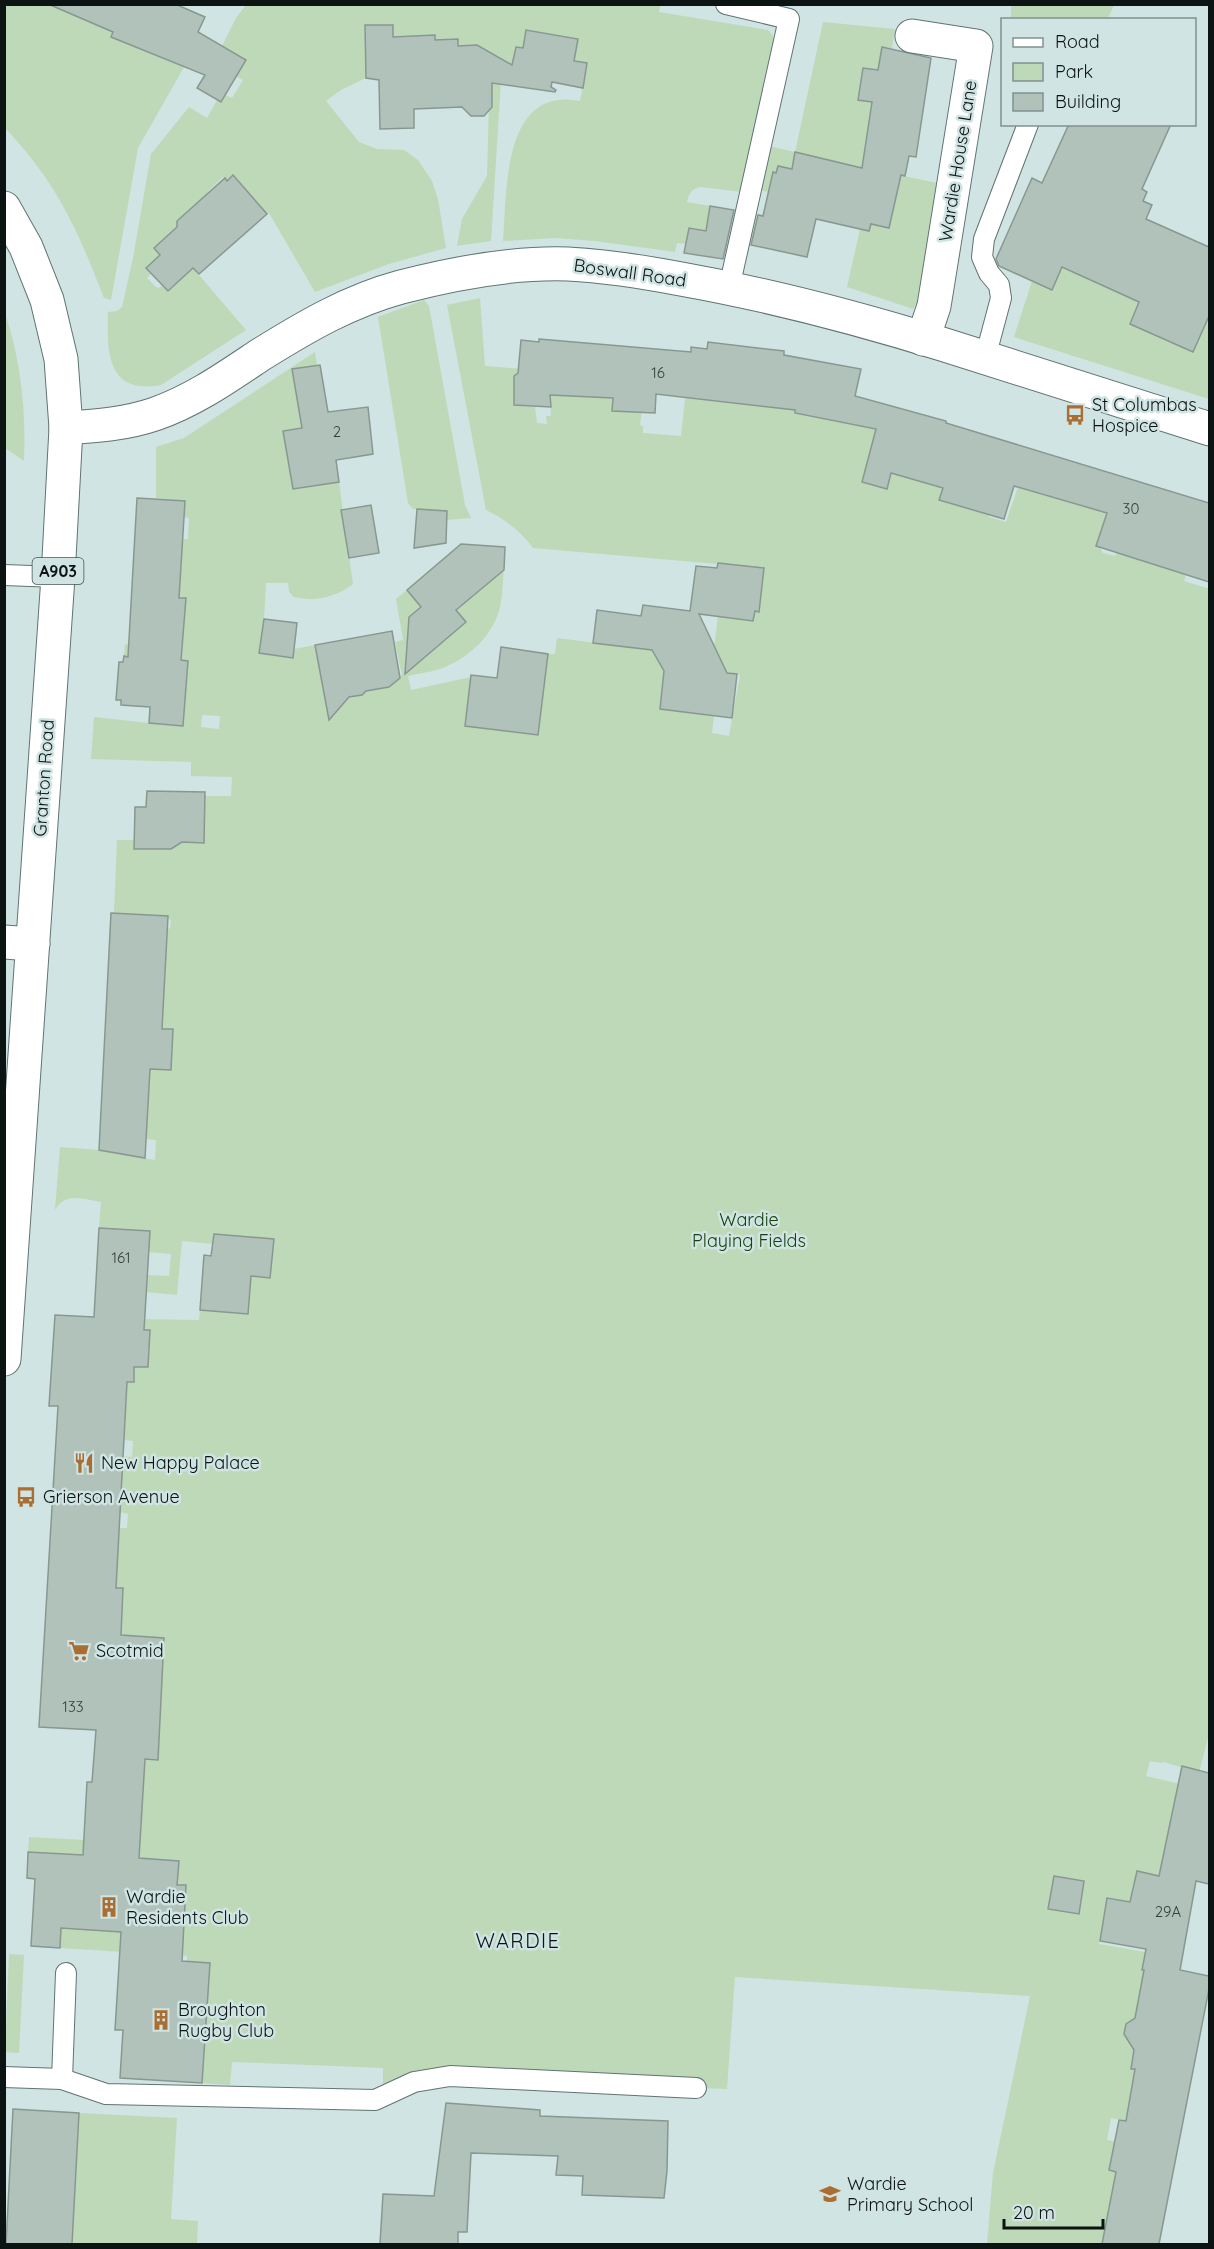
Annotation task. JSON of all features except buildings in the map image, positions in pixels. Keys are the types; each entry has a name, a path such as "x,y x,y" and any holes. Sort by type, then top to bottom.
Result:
{"street":[{"name":"Wardie House Lane","path":"912,36 976,46 934,306 923,339"},
{"name":"Granton Road","path":"4,208 26,247 47,300 61,359 66,428 58,577 19,943 4,1359"},
{"name":"Boswall Road","path":"66,428 130,422 174,406 331,313 362,299 438,278 500,268 566,264 642,272 799,303 985,358 1209,429"}],"lane":[{"path":"726,4 789,20 729,288"},
{"path":"985,358 1001,298 999,285 988,273 982,257 984,239 1027,126"},
{"path":"4,575 58,577"},
{"path":"62,2079 66,1973"},
{"path":"4,2077 62,2079 106,2094 375,2100 414,2082 450,2076 696,2088"}],"green space":[{"path":"1011,4 1114,5 1108,18 1011,18"},
{"path":"4,5 55,5 113,32 112,37 184,67 138,148 111,300 104,298 64,207 39,168 5,128"},
{"path":"246,5 660,5 659,12 768,30 773,36 774,45 742,192 701,187 693,190 687,202 710,206 706,231 689,228 686,244 677,243 675,252 555,238 503,241 509,171 522,125 536,109 554,100 580,101 587,64 574,61 578,39 527,30 523,48 515,47 511,70 501,80 491,241 457,246 462,219 487,176 489,105 492,105 491,53 459,54 458,39 435,40 435,35 393,37 393,25 365,25 366,78 341,90 326,101 359,142 377,149 404,150 418,160 432,181 438,199 446,248 389,264 315,292 269,213 267,214 233,176 227,181 223,177 207,192 211,196 177,227 160,255 146,268 151,274 147,278 156,287 159,288 162,285 168,292 193,268 246,330 161,385 143,386 129,383 120,377 113,367 108,341 108,312 117,311 122,307 151,154 189,107 207,118 217,100 221,102 225,95 232,98 243,80 236,76 245,60 222,46 236,18"},
{"path":"823,22 895,29 892,48 882,47 878,70 863,68 858,100 872,102 865,149 909,156 908,163 878,156 875,170 937,183 918,301 913,309 847,287 860,229 869,231 871,224 889,228 895,200 795,153 792,169 778,166 776,173 773,172 768,192 760,190 769,146 795,152"},
{"path":"1062,267 1139,302 1130,324 1193,352 1209,316 1209,399 1014,337 1032,281 1052,290"},
{"name":"Wardie Playing Fields","path":"480,298 485,366 522,369 514,376 514,400 521,406 535,407 537,423 547,424 546,416 551,416 550,393 613,398 612,411 643,401 640,425 643,426 643,433 681,436 687,380 704,349 707,349 701,399 798,393 795,413 876,428 862,482 887,489 891,473 911,479 921,444 953,454 939,500 988,492 1003,440 1012,443 989,517 1006,522 1018,487 1084,507 1095,471 1120,491 1124,477 1142,482 1137,496 1129,505 1119,513 1105,519 1097,542 1103,553 1115,556 1117,553 1159,566 1181,494 1192,498 1200,529 1184,581 1210,589 1210,1730 1199,1773 1164,1762 1150,1761 1146,1776 1209,1791 1209,1802 1193,1799 1159,1876 1137,1872 1132,1889 1172,1895 1169,1908 1107,1901 1099,1944 1145,1952 1142,1969 1144,1970 1146,2020 1135,2018 1126,2024 1124,2034 1129,2043 1135,2044 1131,2068 1136,2069 1126,2121 1111,2118 1107,2140 1122,2143 1113,2148 1109,2170 1116,2172 1102,2244 987,2244 993,2173 1030,1996 735,1977 727,2089 438,2077 383,2098 383,2068 232,2062 230,2085 202,2083 210,1963 187,1961 187,1956 60,1948 61,1928 183,1935 186,1886 177,1885 179,1861 28,1852 29,1837 140,1843 145,1759 157,1760 164,1638 113,1635 122,1602 123,1588 115,1588 119,1528 127,1528 128,1514 120,1512 123,1456 132,1457 133,1441 124,1440 127,1382 133,1382 134,1372 127,1366 148,1367 150,1330 130,1329 131,1319 199,1320 200,1310 247,1314 251,1276 270,1278 274,1239 214,1234 213,1244 182,1241 177,1295 146,1292 147,1275 169,1276 171,1254 148,1252 149,1231 99,1228 101,1202 81,1198 69,1199 59,1204 55,1210 60,1147 99,1150 155,1160 156,1140 146,1139 150,1069 171,1070 173,1030 152,1028 165,931 170,928 171,920 166,916 114,913 117,840 136,840 136,845 140,849 150,849 157,845 169,849 176,846 176,842 203,843 205,796 231,796 232,777 191,776 191,762 91,759 94,717 176,726 185,704 188,661 124,656 125,644 141,645 185,598 179,598 182,539 188,539 189,518 184,517 185,501 156,498 156,447 184,438 315,352 317,365 292,370 302,428 283,432 293,489 339,482 353,584 333,595 310,599 294,597 289,592 288,583 266,583 259,653 292,657 294,649 315,645 326,707 336,708 342,705 344,703 342,695 347,694 353,697 362,695 367,682 402,675 395,642 403,640 396,599 407,590 421,607 408,619 434,649 466,622 456,610 487,584 504,565 500,607 492,627 480,643 464,657 445,667 408,676 411,690 471,677 465,726 537,735 548,654 555,654 557,638 652,650 664,671 660,709 714,716 712,733 729,736 740,675 727,673 714,647 718,616 753,620 755,611 759,611 764,568 533,548 512,526 486,510 447,305","holes":["202,715 220,716 219,729 201,727","1054,1876 1084,1881 1079,1914 1049,1909"]},
{"path":"424,300 429,306 465,505 471,518 447,520 447,511 413,509 408,503 378,317"},
{"path":"5,313 15,349 21,386 24,461 5,448"},
{"path":"9,1954 24,1955 19,2053 5,2052"},
{"path":"79,2113 177,2118 171,2219 198,2221 197,2244 72,2244"}],"place":[{"name":"St Columbas Hospice","path":"1075,415"},
{"name":"New Happy Palace","path":"84,1463"},
{"name":"Grierson Avenue","path":"26,1497"},
{"name":"Scotmid","path":"79,1651"},
{"name":"Wardie Residents Club","path":"109,1907"},
{"name":"Broughton Rugby Club","path":"161,2020"},
{"name":"Wardie Primary School","path":"830,2194"}],"district":[{"name":"WARDIE","path":"518,1941"}]}
